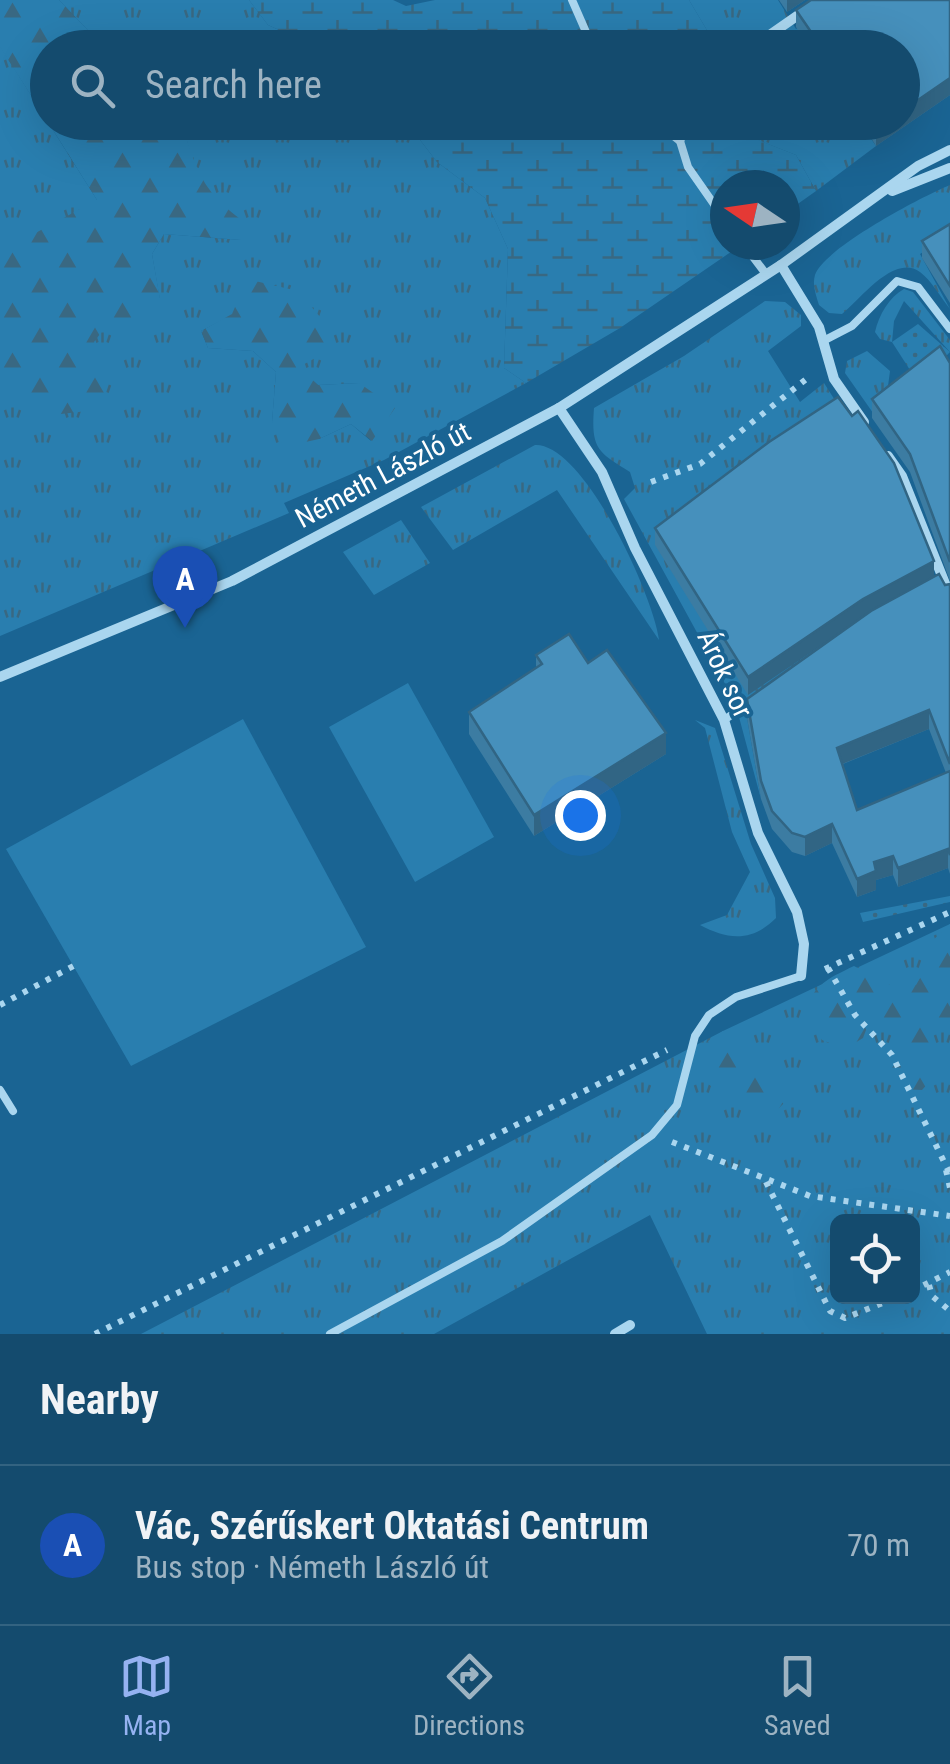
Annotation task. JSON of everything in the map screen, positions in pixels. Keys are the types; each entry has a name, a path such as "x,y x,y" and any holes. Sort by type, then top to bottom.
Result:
{"street":[{"path":"777,30 820,0"},
{"path":"878,197 918,166 950,150"},
{"path":"878,197 950,168"},
{"name":"Németh László út","path":"0,677 232,580 558,408 781,265 878,197"},
{"path":"781,265 825,340 834,379 874,436"},
{"name":"Árok sor","path":"558,408 602,472 635,548 724,720 758,833 797,912 804,944 802,976"},
{"path":"884,450 902,476 950,596"},
{"path":"615,1334 630,1326"}],"lane":[{"path":"572,0 584,30"},
{"path":"680,141 688,167 710,199"},
{"path":"755,260 766,274"},
{"path":"825,340 852,326 897,281 918,287 950,329"},
{"path":"928,590 943,582"},
{"path":"724,720 756,698"},
{"path":"330,1334 502,1242 652,1135 677,1105 695,1036 708,1015 736,997 802,976"},
{"path":"0,1090 13,1112"}],"path":[{"path":"651,482 700,464 828,360"},
{"path":"802,976 950,912"},
{"path":"0,1006 79,963"},
{"path":"828,968 854,1015 892,1055 948,1172 950,1188"},
{"path":"95,1334 695,1036"},
{"path":"652,1135 712,1155 765,1181 866,1207 950,1216"},
{"path":"765,1181 830,1311 845,1318 880,1304"},
{"path":"920,1288 950,1272"},
{"path":"929,1284 932,1296 949,1310"}],"green space":[{"path":"0,0 59,0 88,30 30,30 30,94 0,47"},
{"path":"59,0 249,0 268,25 279,30 88,30"},
{"path":"249,0 393,0 406,6 435,0 689,0 707,30 279,30 268,25"},
{"path":"689,0 778,0 796,29 841,0 854,0 811,30 707,30"},
{"path":"0,46 30,94 30,140 59,140 160,300 152,254 164,234 241,240 196,173 187,140 420,140 437,162 485,198 508,249 504,368 526,383 384,460 284,503 289,513 0,636","holes":["232,315 318,385 359,383 371,441 351,424 319,439 272,422 276,372 253,351 208,348 201,331"]},
{"path":"59,140 187,140 206,185 225,207 255,229 241,240 164,234 152,254 161,304 147,326 109,322 94,342 108,382 96,410 52,415 0,378 0,252 97,200"},
{"path":"420,140 758,140 796,155 816,191 800,202 800,170 710,170 710,260 719,260 620,328 526,383 504,368 508,249 485,198 437,162"},
{"path":"758,140 872,140 876,146 816,191 796,155"},
{"path":"950,185 950,235 920,254 950,309 924,275 910,268 889,273 842,314 829,313 819,305 815,275 836,251 898,211"},
{"path":"247,279 298,291 332,331 319,356 299,367 318,385 359,383 395,408 372,441 351,424 319,439 283,447 272,422 276,372 253,351 208,348 201,331 232,314"},
{"path":"904,289 913,292 950,340 950,352 904,301 894,321 892,342 880,339 875,332 882,313"},
{"path":"765,301 785,302 801,315 801,326 768,351 800,402 824,383 878,468 855,618 871,631 747,718 761,799 735,702 624,499 635,488 630,472 598,448 593,421 594,408 684,356"},
{"path":"918,324 950,352 919,384 892,342"},
{"path":"867,351 890,371 885,408 911,467 845,373 847,361"},
{"path":"535,445 554,451 594,494 630,559 659,640 557,490 453,550 421,507"},
{"path":"401,520 430,563 374,595 343,552"},
{"path":"408,683 494,837 415,882 329,727"},
{"path":"243,719 366,947 131,1066 6,849"},
{"path":"695,720 715,728 751,844 775,898 776,918 749,935 720,934 700,925 727,915 750,872 732,832 705,728"},
{"path":"950,896 950,902 863,922 860,913"},
{"path":"950,924 950,1334 707,1334 650,1215 434,1334 141,1334 723,1031"},
{"path":"950,924 950,1032 929,1020 924,1028 932,1045 935,1068 922,1090 899,1089 885,1075 903,1056 904,1034 883,1021 869,1022 863,1038 845,1049 822,1040 805,1017 811,998 821,985 854,966 890,985 916,985 932,957 930,943"},
{"path":"723,1031 741,1040 750,1070 772,1078 785,1102 773,1114 742,1109 700,1075 701,1046"}],"building":[{"path":"811,0 950,0 950,78 920,99 920,30 810,30 796,10"},
{"path":"950,224 950,286 922,241"},
{"path":"940,346 950,363 950,562 910,454 872,399"},
{"path":"838,397 852,416 858,411 894,463 934,561 863,599 748,677 655,528 769,442"},
{"path":"939,574 945,585 950,584 950,764 929,710 837,748 857,810 950,771 950,855 948,849 898,868 893,856 874,862 876,871 857,879 832,824 805,837 792,833 772,811 761,781 747,699 871,611"},
{"path":"569,634 588,663 607,650 666,733 534,815 469,712 542,664 536,655"}],"place":[{"name":"Vác, Szérűskert Oktatási Centrum","path":"185,628"}]}
